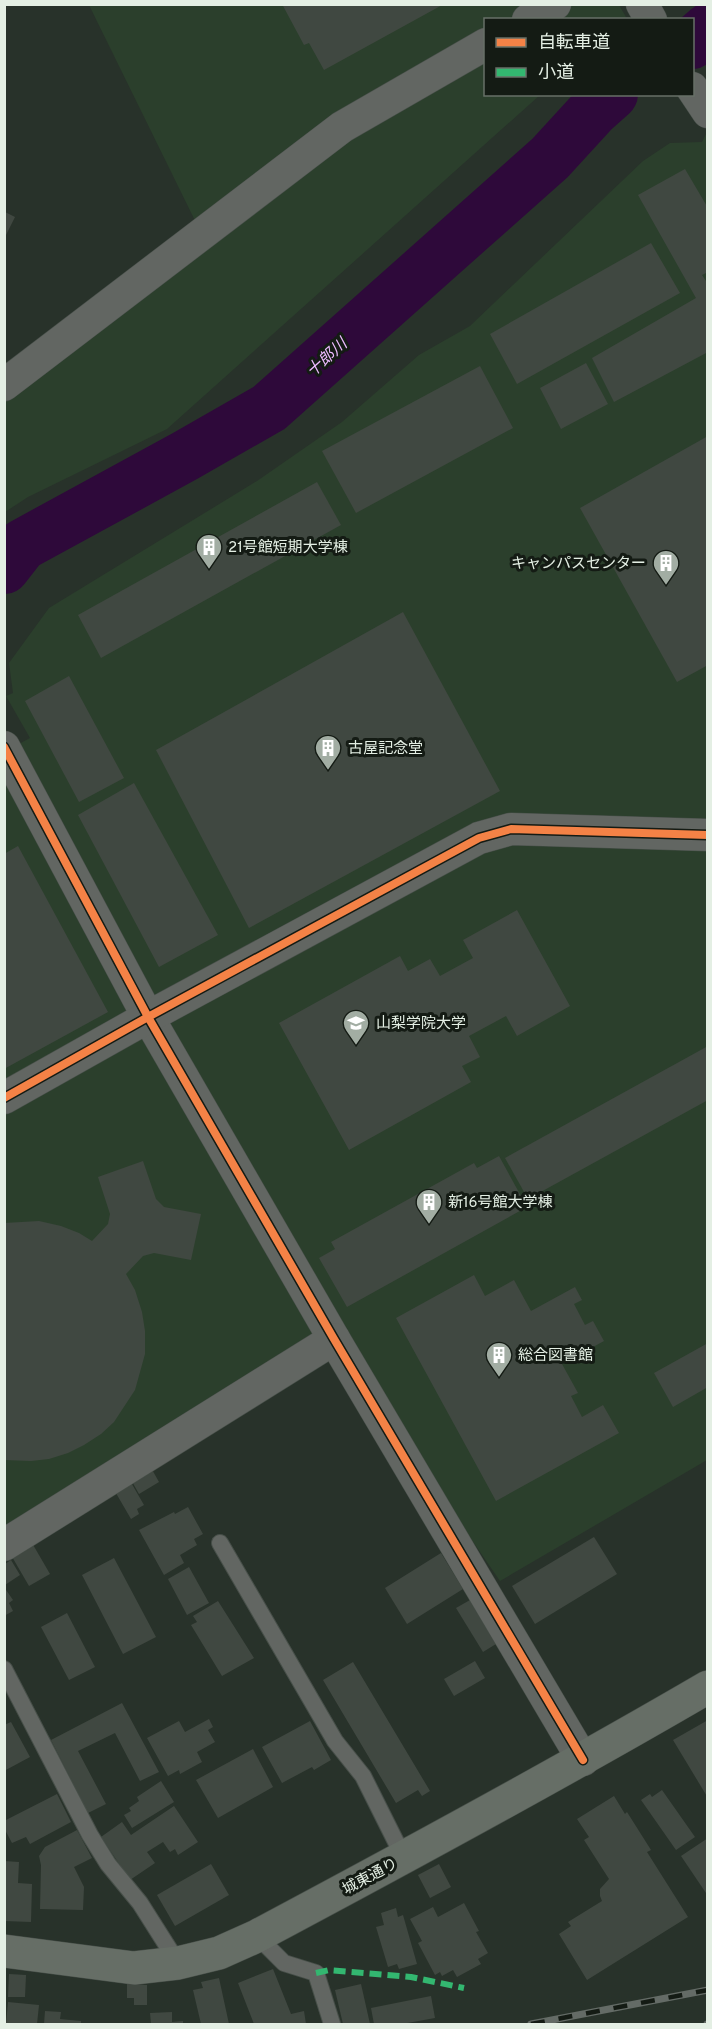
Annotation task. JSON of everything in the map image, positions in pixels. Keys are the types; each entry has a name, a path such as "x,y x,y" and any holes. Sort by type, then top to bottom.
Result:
{"highway":[{"name":"城東通り","path":"4,1951 134,1968 178,1963 219,1953 257,1936 404,1858 583,1760 708,1688"}],"street":[{"path":"531,18 555,4"},
{"path":"642,5 650,18"},
{"path":"4,385 342,127 484,45"},
{"path":"694,87 708,72"},
{"path":"694,90 708,112"},
{"path":"4,747 148,1017 334,1339 583,1760"},
{"path":"4,1098 148,1017 479,838 511,829 708,835"},
{"path":"4,1545 334,1339"}],"lane":[{"path":"220,1543 335,1741 363,1776 404,1858"},
{"path":"4,1669 90,1835 108,1864 140,1903 178,1963"},
{"path":"257,1936 284,1963 316,1973 332,2025"}],"shaded area":[{"path":"89,5 619,5 626,17 484,18 484,96 539,96 167,429 28,497 5,512 5,398 207,245"},
{"name":"山梨学院大学","path":"707,132 707,1460 500,1581 334,1339 5,1545 4,752 30,738 6,696 13,693 9,663 49,608 257,481 342,422 419,355 470,326 643,161 670,143 702,142"}],"building":[{"path":"282,4 444,4 324,70 309,43 304,45"},
{"path":"685,169 708,208 708,272 702,275 708,284 708,352 614,402 592,358 696,298 638,195"},
{"path":"5,212 15,217 5,237"},
{"path":"651,243 680,293 517,384 490,334"},
{"path":"586,363 608,404 561,429 540,388"},
{"path":"480,366 513,428 356,513 322,451"},
{"name":"キャンパスセンター","path":"708,436 708,665 677,682 580,508"},
{"name":"21号館短期大学棟","path":"317,482 341,525 101,658 78,615"},
{"name":"古屋記念堂","path":"403,612 500,791 249,928 156,750"},
{"path":"69,676 124,778 79,802 25,701"},
{"path":"134,783 218,935 159,967 78,815"},
{"path":"18,846 108,1012 4,1069 4,854"},
{"path":"517,910 570,1006 517,1036 506,1016 469,1036 480,1057 462,1066 471,1082 349,1150 279,1023 400,956 408,971 430,959 440,976 473,958 463,940"},
{"path":"708,1046 708,1100 528,1199 505,1158"},
{"name":"新16号館大学棟","path":"499,1156 527,1207 347,1307 319,1258 335,1249 331,1242 474,1163 477,1168"},
{"path":"143,1161 156,1199 164,1207 201,1214 191,1260 154,1253 143,1256 126,1274 135,1290 145,1331 145,1354 135,1390 114,1422 84,1445 49,1459 4,1460 4,1223 39,1221 61,1226 92,1241 108,1224 110,1214 98,1177"},
{"name":"総合図書館","path":"474,1275 485,1296 514,1280 531,1311 575,1287 582,1300 574,1304 585,1325 593,1321 604,1341 562,1364 578,1393 571,1396 582,1417 603,1405 619,1433 496,1501 396,1318"},
{"path":"708,1343 708,1387 673,1407 654,1373"},
{"path":"150,1466 159,1482 139,1494 130,1478"},
{"path":"129,1479 144,1505 137,1509 139,1514 131,1519 113,1488"},
{"path":"188,1507 203,1534 194,1539 197,1545 180,1555 184,1563 164,1575 139,1530"},
{"path":"594,1537 617,1574 535,1624 512,1586"},
{"path":"32,1543 50,1574 29,1586 11,1555"},
{"path":"441,1553 463,1589 407,1624 385,1588"},
{"path":"114,1558 156,1637 123,1654 82,1575"},
{"path":"11,1560 20,1575 5,1585 5,1564"},
{"path":"189,1567 209,1603 187,1615 168,1579"},
{"path":"4,1587 13,1600 9,1603 13,1611 4,1616"},
{"path":"470,1600 496,1644 483,1652 456,1608"},
{"path":"218,1601 254,1658 222,1676 191,1625 197,1622 193,1616"},
{"path":"67,1613 95,1667 69,1680 41,1627"},
{"path":"475,1661 485,1678 454,1696 444,1679"},
{"path":"353,1662 430,1791 422,1796 418,1790 396,1803 323,1680"},
{"path":"122,1703 159,1772 140,1781 115,1733 78,1751 106,1804 88,1813 51,1740"},
{"path":"209,1719 213,1727 208,1730 215,1742 197,1752 202,1762 180,1774 179,1770 168,1776 147,1738 179,1721 185,1732"},
{"path":"708,1720 708,1798 673,1740"},
{"path":"310,1721 331,1760 314,1770 312,1767 282,1783 262,1747"},
{"path":"11,1722 30,1757 4,1771 4,1725"},
{"path":"253,1749 273,1787 218,1818 196,1780"},
{"path":"161,1781 174,1802 132,1828 124,1815 131,1811 129,1808 139,1801 137,1797"},
{"path":"662,1790 695,1837 676,1850 641,1800 650,1794 652,1797"},
{"path":"57,1794 71,1822 30,1844 26,1837 12,1843 4,1828 4,1821"},
{"path":"614,1796 651,1850 647,1852 688,1917 587,1980 559,1934 571,1926 568,1922 602,1901 600,1889 609,1879 584,1840 589,1837 577,1819"},
{"path":"174,1806 198,1842 178,1855 175,1849 170,1852 163,1842 147,1852 155,1863 130,1880 101,1837 122,1822 131,1835"},
{"path":"77,1830 92,1858 74,1867 84,1887 83,1910 40,1909 41,1865 39,1856 45,1847"},
{"path":"708,1838 708,1896 681,1856"},
{"path":"4,1861 19,1862 18,1883 32,1884 31,1922 4,1921"},
{"path":"211,1864 229,1895 175,1926 157,1895"},
{"path":"439,1864 451,1887 430,1898 418,1875"},
{"path":"464,1903 488,1953 478,1959 481,1964 457,1977 453,1970 442,1976 440,1972 435,1975 418,1943 422,1941 410,1919 433,1907 438,1917"},
{"path":"396,1908 398,1917 403,1915 417,1964 399,1969 397,1964 388,1967 376,1927 384,1925 381,1913"},
{"path":"273,1969 291,2014 304,2011 306,2024 254,2024 238,1983"},
{"path":"9,1974 26,1975 25,1997 8,1997"},
{"path":"219,1978 229,2024 201,2024 193,1990 203,1988 201,1982"},
{"path":"127,1984 147,1985 147,2005 134,2005 134,1998 127,1998"},
{"path":"361,1984 370,2024 343,2024 335,1990"},
{"path":"431,1996 435,2018 402,2024 374,2024 371,2008"},
{"path":"8,2002 39,2005 37,2024 6,2024"},
{"path":"45,2011 61,2012 60,2019 81,2021 81,2024 44,2024"},
{"path":"172,2012 172,2022 183,2021 183,2024 151,2024 150,2013"}],"waterway":[{"name":"十郎川","path":"694,41 708,29"},
{"name":"十郎川","path":"4,568 22,545 269,408 550,158 610,96"}],"railway":[{"path":"531,2024 708,1990"}],"marked path":[{"path":"316,1973 329,1970 411,1977 464,1988"}],"cycle path":[{"path":"4,747 148,1017 334,1339 583,1760"},
{"path":"4,1098 148,1017 479,838 511,829 708,835"}],"place":[{"name":"21号館短期大学棟","path":"209,570"},
{"name":"キャンパスセンター","path":"666,586"},
{"name":"古屋記念堂","path":"328,771"},
{"name":"山梨学院大学","path":"356,1046"},
{"name":"新16号館大学棟","path":"429,1225"},
{"name":"総合図書館","path":"499,1378"}]}
